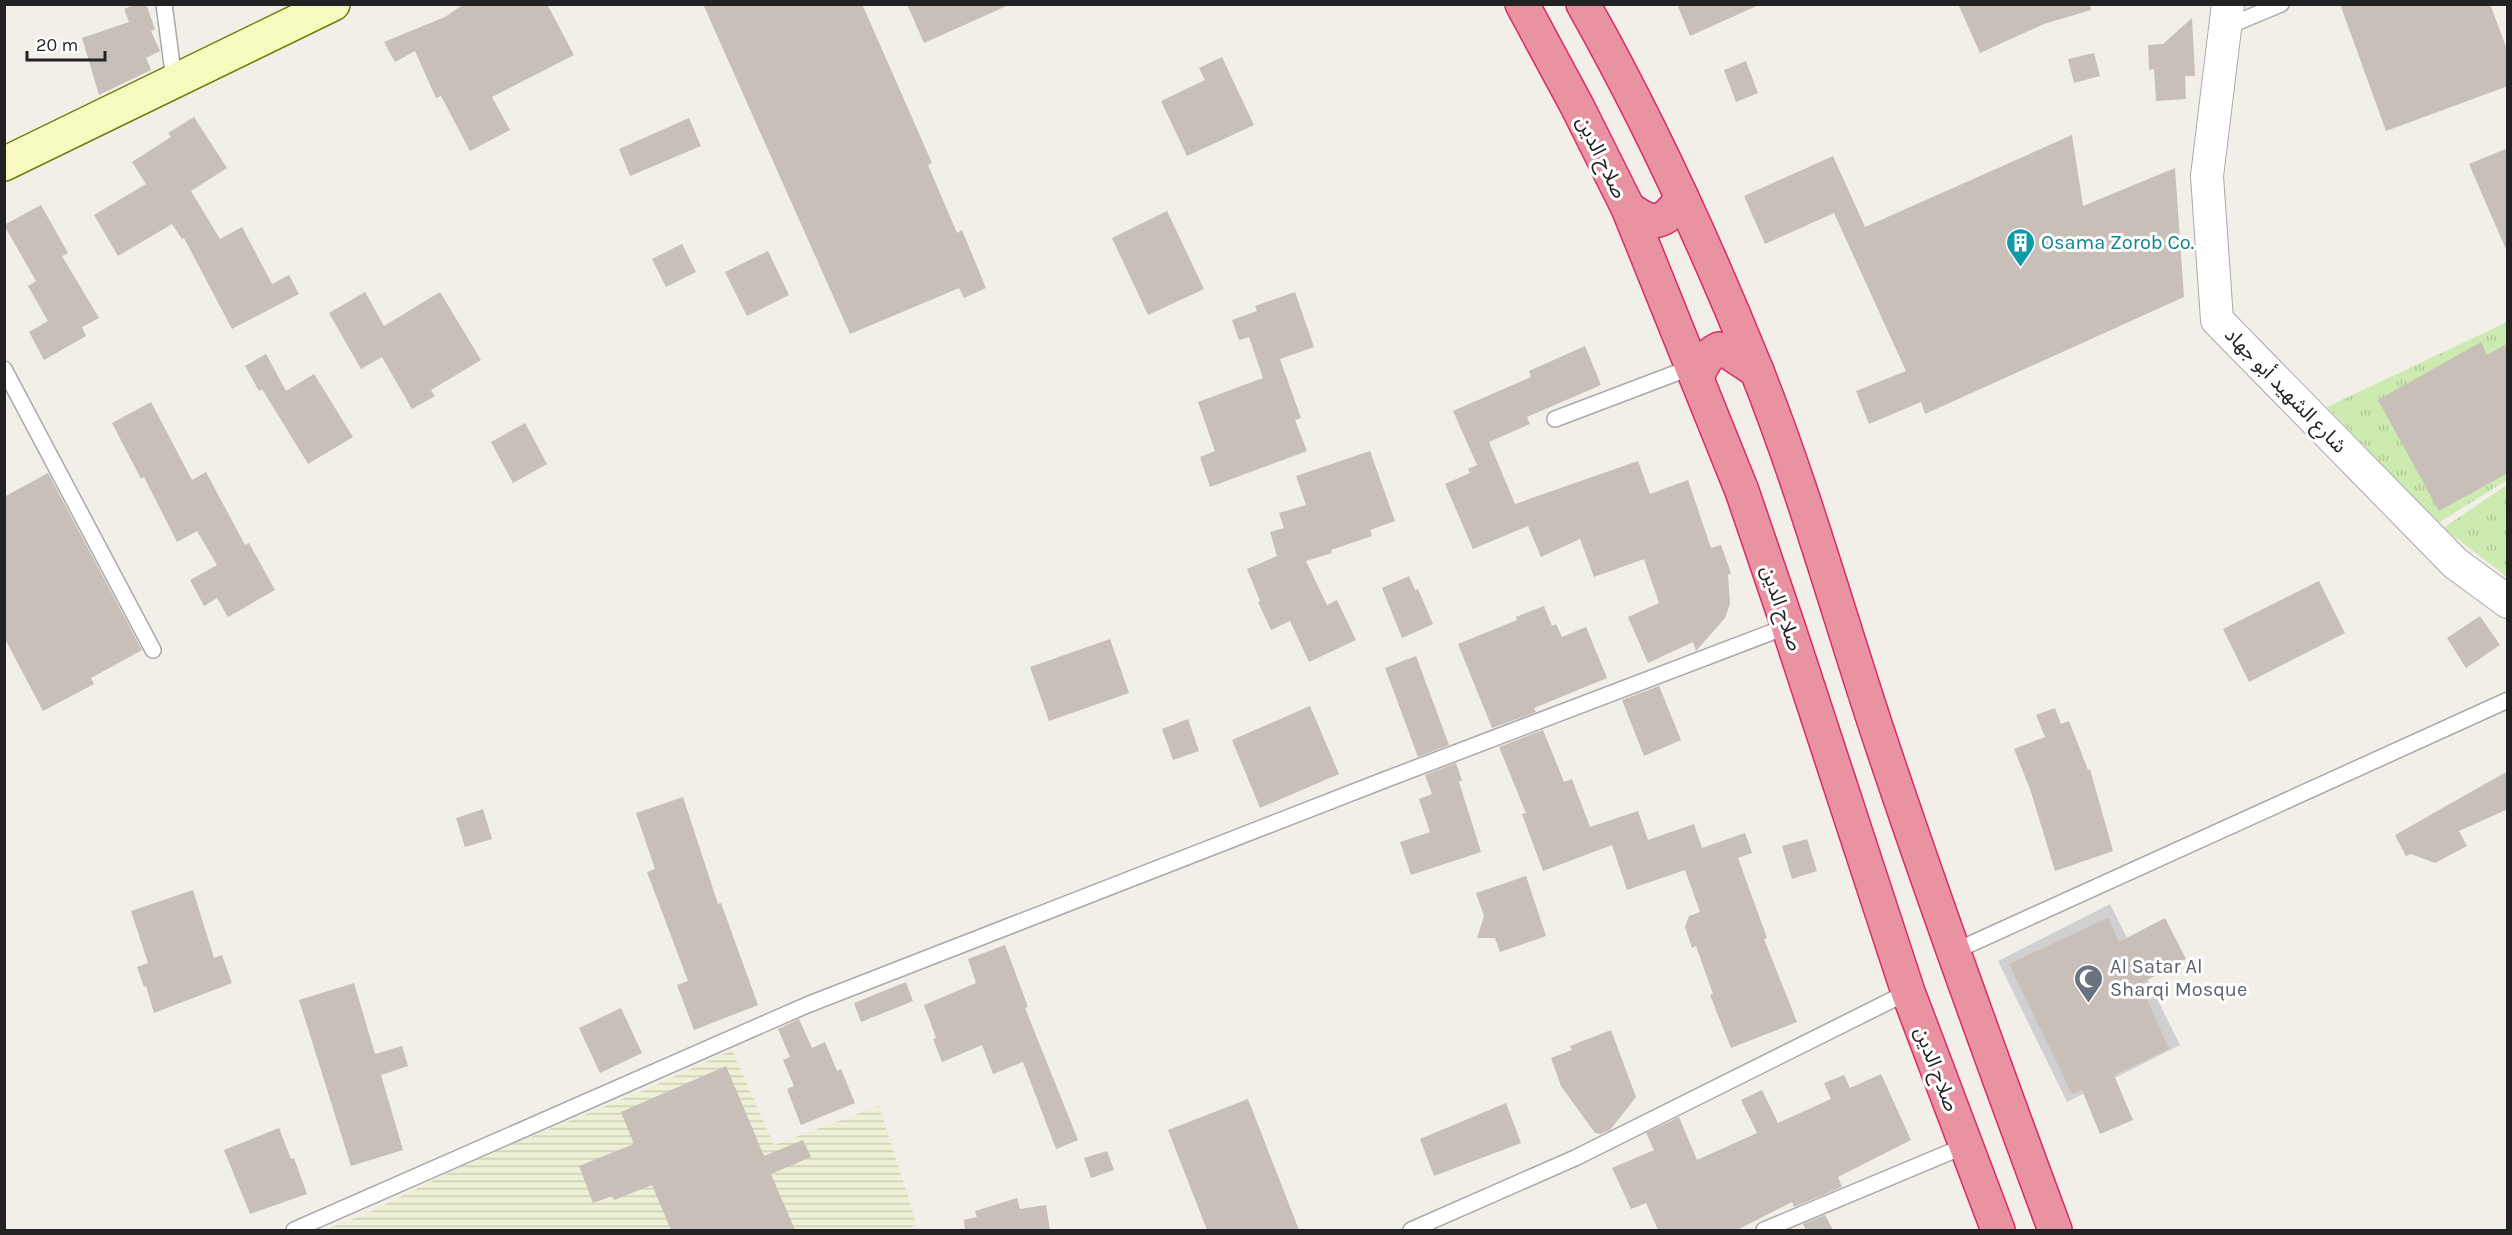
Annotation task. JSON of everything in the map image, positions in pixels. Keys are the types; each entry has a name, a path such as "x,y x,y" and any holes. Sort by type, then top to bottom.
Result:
{"highway":[{"name":"صلاح الدين","path":"1522,4 1628,208 1742,491 1908,992 1998,1230"},
{"path":"1583,4 1610,51 1682,198 1756,371 1813,533 1953,952 2055,1230"},
{"path":"1628,208 1645,220 1661,220 1671,213 1682,198"},
{"path":"1694,372 1711,353 1719,349 1730,353 1756,371"}],"main road":[{"path":"4,164 333,4"}],"street":[{"name":"شارع الشهيد أبو جهاد","path":"2227,16 2207,176 2217,320 2455,563 2508,602"}],"lane":[{"path":"164,4 174,80"},
{"path":"2227,16 2281,4"},
{"path":"4,369 153,650"},
{"path":"1555,419 1694,372"},
{"path":"294,1230 807,1005 1386,779 1788,626"},
{"path":"1953,952 2508,700"},
{"path":"1412,1230 1575,1158 1908,992"},
{"path":"1764,1230 1967,1146"}],"shaded area":[{"name":"Al Satar Al Sharqi Mosque","path":"2110,904 2180,1045 2067,1102 1998,961"}],"green space":[{"path":"2507,322 2507,480 2438,523 2327,407"},
{"path":"2507,485 2507,577 2443,528"},
{"path":"732,1050 774,1145 879,1106 917,1225 904,1230 325,1230 372,1211 472,1161 649,1088"}],"building":[{"path":"136,4 146,4 155,29 151,31 160,51 146,58 151,70 99,95 82,38 129,22 124,9"},
{"path":"464,4 547,4 574,55 492,97 510,130 470,151 441,96 436,98 415,51 395,62 384,42 445,17"},
{"path":"703,4 862,4 932,163 928,165 957,233 962,230 986,288 964,298 959,288 850,334"},
{"path":"907,4 1011,4 924,43"},
{"path":"1677,4 1761,4 1690,36"},
{"path":"1958,4 2090,4 2091,10 2044,24 1980,53"},
{"path":"2340,4 2490,4 2508,52 2508,86 2386,131"},
{"path":"2192,18 2195,76 2185,76 2186,99 2156,101 2154,69 2149,70 2148,45 2163,44"},
{"path":"2094,53 2100,76 2074,83 2068,59"},
{"path":"1222,57 1254,125 1187,156 1161,101 1205,80 1199,68"},
{"path":"1746,61 1758,93 1736,102 1724,70"},
{"path":"194,117 227,168 191,191 220,239 242,227 272,284 289,275 299,294 232,329 184,238 182,239 172,224 118,256 94,215 146,184 132,162 171,137 168,133"},
{"path":"689,118 701,146 630,176 619,149"},
{"name":"Osama Zorob Co.","path":"2072,135 2083,206 2175,168 2184,297 1925,414 1921,402 1869,424 1856,391 1906,371 1834,213 1765,244 1744,196 1833,156 1865,227"},
{"path":"2508,148 2508,254 2469,164"},
{"path":"41,205 68,253 62,256 99,318 82,327 86,336 44,360 29,332 48,321 28,286 36,281 4,225"},
{"path":"1167,211 1204,289 1148,315 1112,238"},
{"path":"682,244 696,272 666,287 652,259"},
{"path":"768,251 789,295 747,316 725,272"},
{"path":"365,292 384,326 440,292 481,360 431,390 435,396 412,409 382,357 361,369 329,313"},
{"path":"1295,292 1314,347 1280,359 1301,418 1295,420 1307,451 1210,487 1200,457 1215,451 1198,402 1263,378 1249,337 1239,340 1232,320 1257,311 1255,306"},
{"path":"2481,342 2487,355 2508,343 2508,473 2439,511 2378,400"},
{"path":"1585,346 1601,385 1527,417 1530,424 1489,442 1515,504 1638,461 1650,494 1688,480 1711,548 1721,545 1731,573 1728,575 1730,604 1725,618 1696,651 1693,642 1648,663 1628,617 1659,603 1644,559 1594,577 1580,539 1541,557 1528,526 1473,549 1445,484 1470,473 1468,469 1477,465 1453,411 1531,377 1529,371"},
{"path":"266,354 286,391 314,374 353,437 308,464 262,389 259,391 245,366"},
{"path":"151,402 192,480 206,472 245,545 249,543 275,590 228,617 217,598 204,606 190,580 217,565 197,531 177,542 144,477 141,479 112,423"},
{"path":"525,423 547,464 513,483 491,442"},
{"path":"1370,451 1395,521 1370,530 1372,536 1306,561 1327,605 1337,600 1356,640 1309,662 1290,621 1271,630 1258,602 1260,601 1247,569 1277,556 1270,532 1284,528 1279,513 1306,505 1296,476"},
{"path":"48,473 142,650 91,678 94,684 43,711 4,637 4,497"},
{"path":"1409,576 1415,590 1418,589 1433,624 1402,638 1382,588"},
{"path":"2319,581 2345,633 2249,682 2223,629"},
{"path":"1544,606 1552,626 1556,624 1562,637 1586,627 1607,678 1534,708 1536,712 1492,728 1458,644 1517,620 1516,617"},
{"path":"2480,616 2500,645 2466,668 2447,638"},
{"path":"1110,639 1129,693 1049,721 1030,667"},
{"path":"1416,656 1449,745 1418,757 1385,668"},
{"path":"1659,686 1681,740 1644,756 1622,700"},
{"path":"1310,706 1339,774 1260,808 1232,740"},
{"path":"2055,708 2061,724 2069,721 2088,770 2090,769 2113,851 2055,871 2030,789 2014,749 2045,737 2036,715"},
{"path":"1188,719 1199,751 1173,760 1162,729"},
{"path":"1543,730 1564,782 1572,779 1590,827 1638,811 1648,840 1694,824 1702,848 1745,833 1752,853 1738,858 1767,938 1764,939 1797,1022 1731,1048 1710,995 1713,994 1696,946 1692,948 1685,927 1689,916 1700,912 1685,870 1627,890 1612,845 1543,871 1522,814 1526,813 1499,747"},
{"path":"1456,763 1462,780 1459,782 1481,852 1411,875 1400,842 1430,832 1419,799 1432,794 1425,775"},
{"path":"2508,771 2508,809 2459,831 2467,846 2435,863 2411,854 2406,856 2395,835"},
{"path":"683,797 718,904 721,903 758,1005 694,1030 677,985 688,981 647,872 655,869 636,813"},
{"path":"483,809 492,839 465,847 456,818"},
{"path":"1807,839 1817,871 1792,879 1782,846"},
{"path":"1526,876 1546,936 1500,952 1495,938 1477,938 1484,916 1476,893"},
{"path":"193,890 214,958 222,955 232,983 154,1013 146,986 144,987 137,967 148,963 131,911"},
{"name":"Al Satar Al Sharqi Mosque","path":"2108,918 2119,942 2165,918 2186,959 2140,984 2169,1049 2114,1075 2133,1120 2100,1134 2082,1090 2072,1094 2009,964"},
{"path":"1005,945 1028,1007 1025,1008 1078,1140 1056,1149 1023,1062 993,1074 982,1045 942,1062 924,1005 976,983 968,959"},
{"path":"906,982 913,1001 861,1022 854,1003"},
{"path":"354,983 375,1054 402,1046 408,1066 381,1075 403,1150 351,1166 299,1000"},
{"path":"621,1008 642,1053 600,1073 579,1028"},
{"path":"799,1019 812,1048 825,1042 837,1071 841,1069 855,1103 801,1125 787,1089 794,1086 783,1060 790,1057 778,1029"},
{"path":"1611,1030 1636,1097 1610,1130 1600,1134 1595,1133 1561,1086 1551,1058 1572,1050 1570,1046"},
{"path":"726,1066 764,1156 803,1140 811,1157 771,1174 795,1230 671,1230 652,1185 614,1200 612,1196 593,1203 579,1166 634,1144 621,1112"},
{"path":"1881,1074 1911,1140 1838,1177 1842,1187 1794,1207 1792,1202 1737,1230 1658,1230 1646,1203 1631,1209 1612,1168 1654,1150 1646,1133 1679,1117 1697,1160 1757,1133 1741,1100 1762,1090 1778,1123 1831,1099 1824,1083 1844,1075 1850,1088"},
{"path":"1248,1099 1299,1230 1207,1230 1168,1130"},
{"path":"1506,1103 1521,1143 1434,1176 1420,1139"},
{"path":"279,1128 291,1159 294,1158 307,1194 250,1214 224,1150"},
{"path":"1107,1151 1114,1170 1091,1178 1084,1158"},
{"path":"1017,1198 1020,1209 1046,1205 1050,1230 965,1230 964,1220 977,1217 975,1211"},
{"path":"1825,1215 1833,1230 1806,1230 1803,1224"}],"place":[{"name":"Osama Zorob Co.","path":"2020,268"},
{"name":"Al Satar Al Sharqi Mosque","path":"2089,1004"}]}
